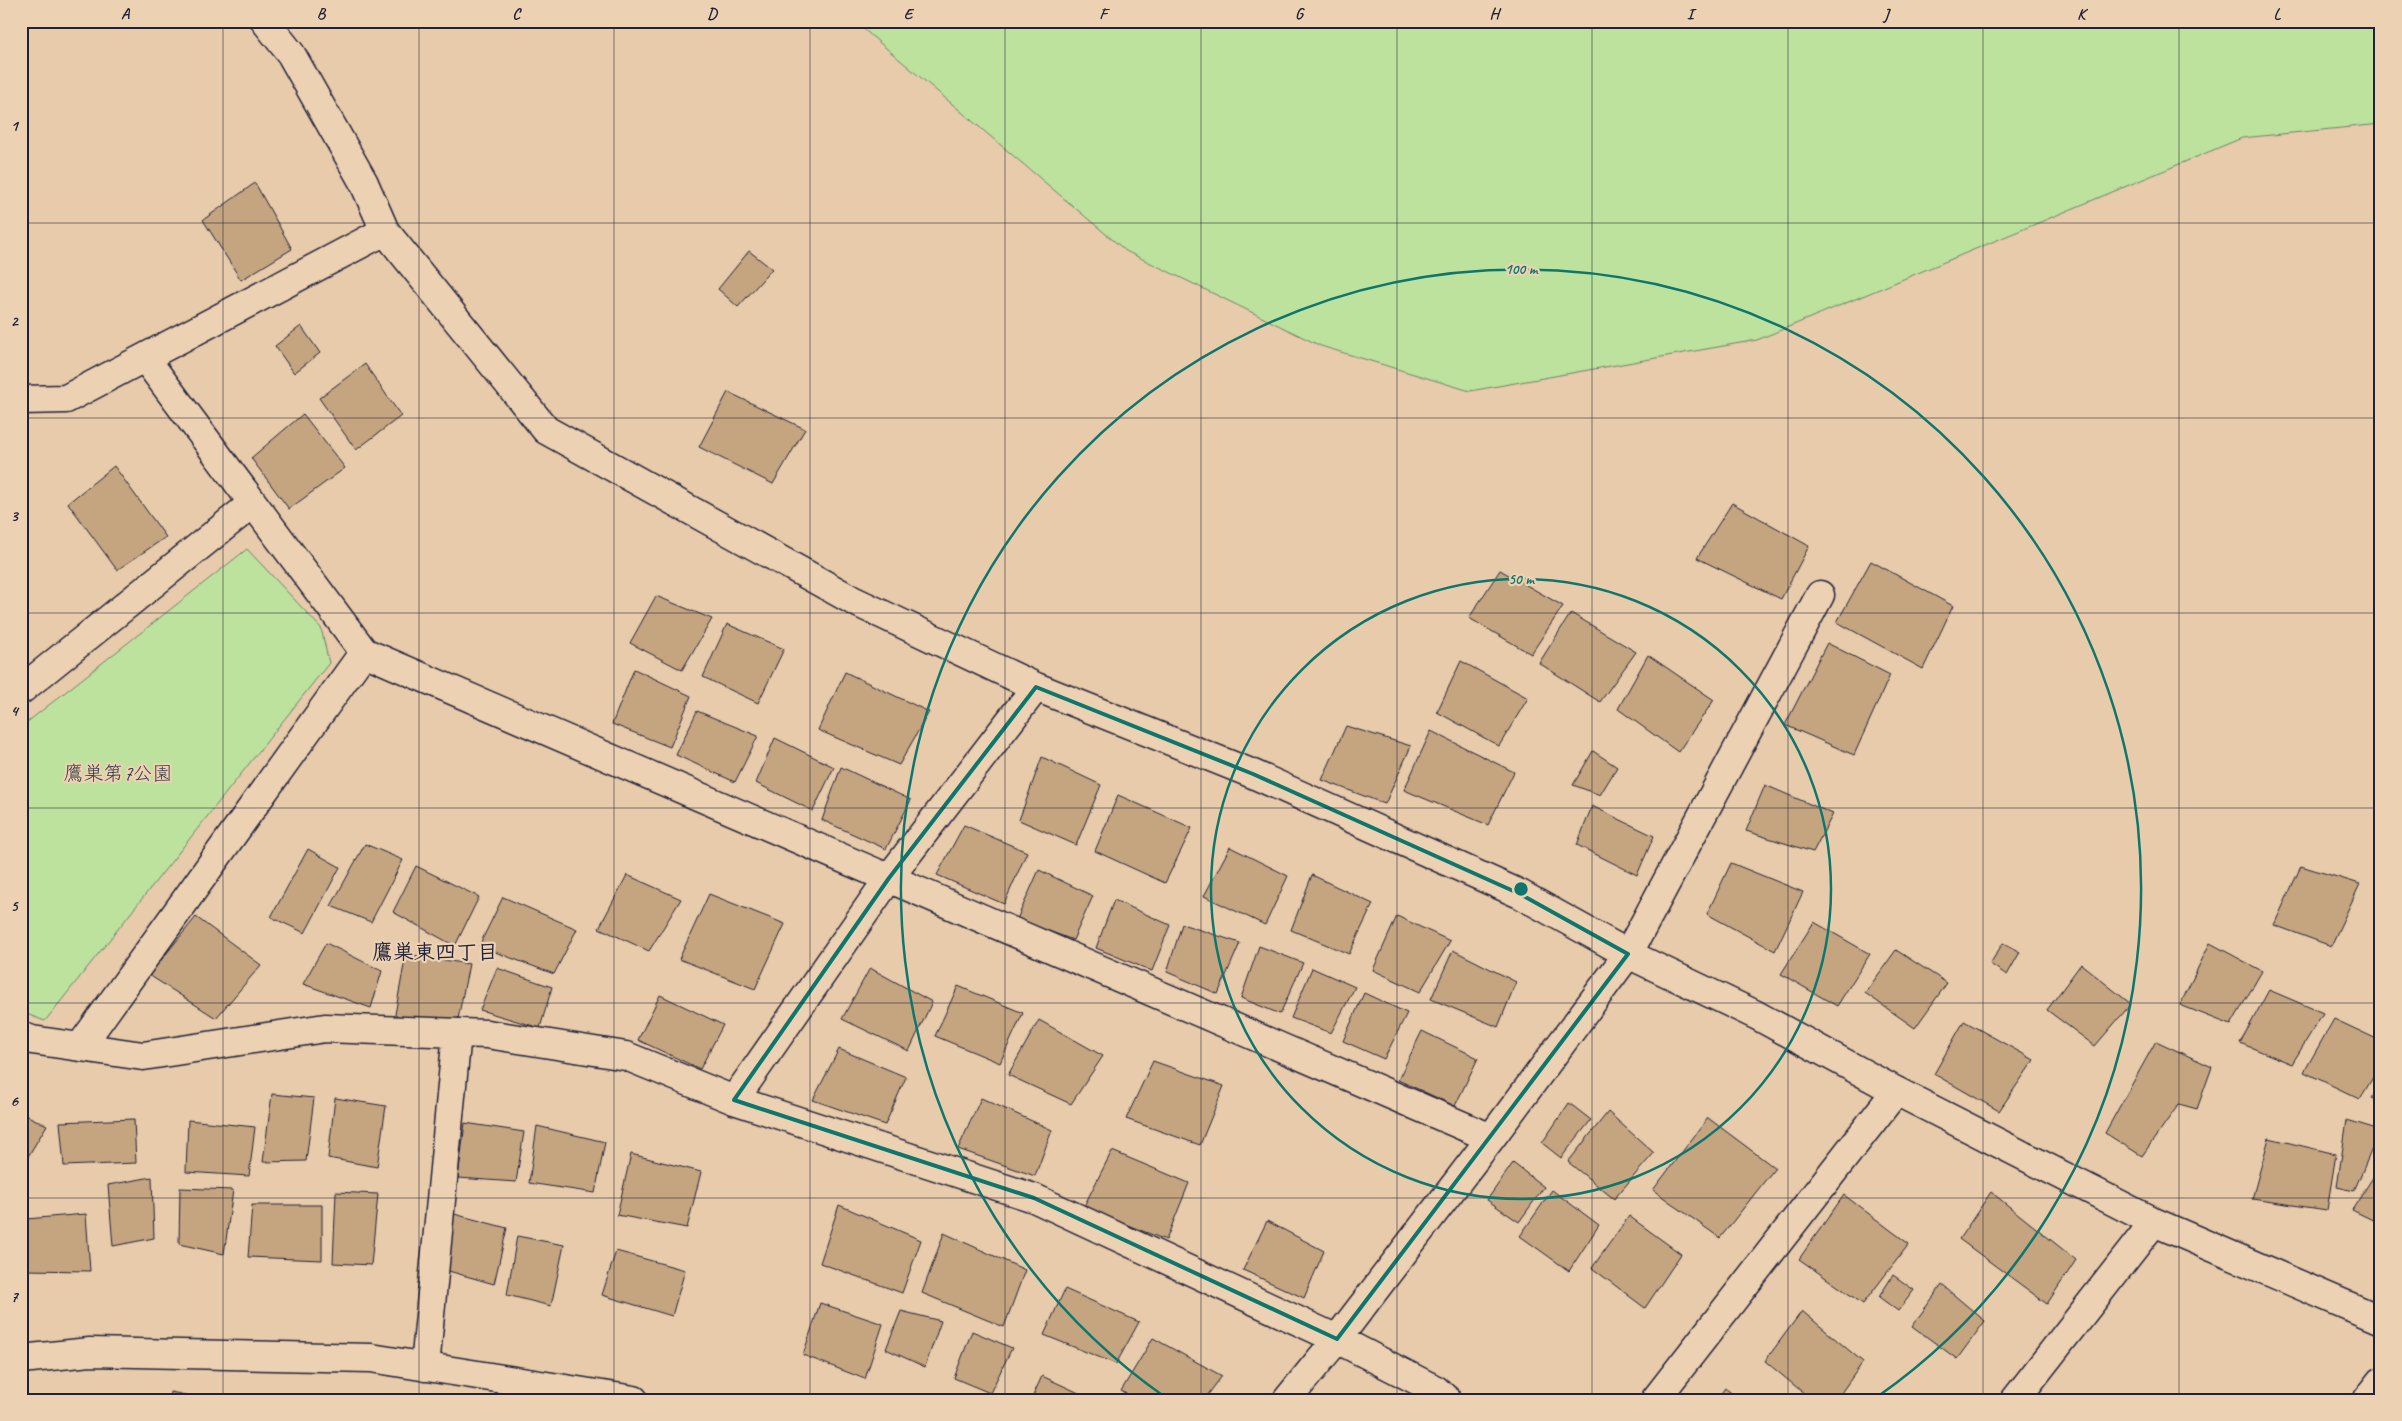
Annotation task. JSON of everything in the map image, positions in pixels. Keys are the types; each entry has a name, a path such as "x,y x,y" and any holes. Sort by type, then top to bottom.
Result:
{"street":[{"path":"265,21 291,54 364,183 385,230 546,430 854,601 1036,687 1280,786 1520,894 1628,954 1756,1015 1896,1091 2154,1222 2381,1320"},
{"path":"21,400 66,399 385,230"},
{"path":"145,358 364,652 1491,1138"},
{"path":"21,690 253,503"},
{"path":"1287,1400 1337,1339 1491,1138 1628,954 1820,595"},
{"path":"80,1046 364,652"},
{"path":"734,1100 889,878 1036,687"},
{"path":"21,1036 142,1056 325,1028 487,1034 626,1056 734,1100 1034,1198 1337,1339 1436,1390 1448,1400"},
{"path":"425,1367 457,1033"},
{"path":"1655,1400 1896,1091"},
{"path":"2015,1400 2154,1222"},
{"path":"21,1360 100,1352 371,1358 634,1400"},
{"path":"2367,1400 2381,1382"}],"highlighted area":[{"path":"1036,687 1253,774 1520,894 1628,954 1337,1339 1034,1198 734,1100 889,878"}],"green space":[{"path":"854,21 2381,21 2381,124 2242,138 1757,340 1470,391 1321,346 1126,251"},
{"name":"鷹巣第7公園","path":"247,549 321,628 329,663 45,1021 21,1012 21,727"}],"building":[{"path":"255,183 292,249 241,280 203,220"},
{"path":"749,251 772,269 738,307 718,289"},
{"path":"301,326 320,353 294,373 275,346"},
{"path":"365,364 401,416 356,450 319,398"},
{"path":"728,392 805,429 773,484 699,447"},
{"path":"303,414 345,468 289,509 251,458"},
{"path":"114,466 166,537 117,570 68,503"},
{"path":"1732,503 1809,546 1781,599 1697,558"},
{"path":"1871,561 1953,606 1923,669 1837,622"},
{"path":"1500,570 1563,606 1531,654 1469,618"},
{"path":"656,596 712,619 682,670 630,643"},
{"path":"1571,613 1636,652 1600,702 1539,663"},
{"path":"727,624 784,649 758,703 703,677"},
{"path":"1827,643 1890,675 1854,755 1785,725"},
{"path":"1648,655 1714,700 1678,752 1618,709"},
{"path":"1461,661 1528,698 1499,746 1437,712"},
{"path":"634,669 691,696 670,747 612,724"},
{"path":"845,672 929,712 899,765 818,730"},
{"path":"697,711 758,736 735,782 676,755"},
{"path":"1346,726 1411,746 1385,804 1322,780"},
{"path":"1431,731 1514,772 1488,825 1404,790"},
{"path":"775,738 834,767 813,811 756,783"},
{"path":"1593,751 1617,767 1600,795 1573,785"},
{"path":"1042,757 1101,785 1076,845 1019,820"},
{"path":"841,767 911,800 886,849 822,820"},
{"path":"1765,785 1833,814 1813,852 1746,831"},
{"path":"1118,795 1192,828 1165,883 1095,851"},
{"path":"1592,806 1654,836 1637,875 1577,845"},
{"path":"964,825 1027,852 1004,904 937,875"},
{"path":"365,844 403,860 371,922 331,906"},
{"path":"1230,847 1288,876 1265,925 1204,896"},
{"path":"308,849 340,867 305,933 271,917"},
{"path":"1731,863 1803,892 1775,951 1707,914"},
{"path":"416,866 479,897 455,946 393,912"},
{"path":"2301,866 2360,884 2331,946 2274,925"},
{"path":"1039,870 1093,896 1073,940 1017,919"},
{"path":"627,875 681,899 649,951 599,928"},
{"path":"1312,875 1373,904 1349,954 1291,930"},
{"path":"709,894 785,924 755,989 679,959"},
{"path":"503,897 577,929 554,974 479,946"},
{"path":"1114,900 1170,925 1152,971 1096,948"},
{"path":"1397,916 1450,941 1420,992 1373,970"},
{"path":"196,917 261,965 216,1018 149,975"},
{"path":"1814,922 1870,954 1837,1006 1781,974"},
{"path":"1182,924 1240,943 1218,994 1167,972"},
{"path":"326,943 382,971 371,1008 303,984"},
{"path":"2003,943 2020,952 2007,975 1990,964"},
{"path":"2210,943 2262,971 2231,1025 2180,1005"},
{"path":"1259,946 1303,963 1280,1014 1241,998"},
{"path":"1453,950 1516,982 1498,1027 1431,999"},
{"path":"1896,950 1947,983 1915,1028 1865,993"},
{"path":"406,954 469,964 458,1019 394,1020"},
{"path":"2081,964 2131,1004 2095,1046 2047,1010"},
{"path":"497,968 552,987 540,1028 480,1010"},
{"path":"870,968 932,1002 909,1051 842,1019"},
{"path":"1312,968 1355,987 1331,1033 1291,1018"},
{"path":"958,986 1023,1013 1000,1063 935,1036"},
{"path":"2269,990 2323,1013 2292,1064 2240,1043"},
{"path":"1364,993 1407,1013 1384,1059 1343,1041"},
{"path":"660,995 723,1025 700,1069 638,1040"},
{"path":"2334,1019 2381,1041 2381,1064 2360,1099 2304,1072"},
{"path":"1039,1020 1103,1056 1071,1104 1008,1075"},
{"path":"1964,1021 2034,1060 1999,1111 1934,1074"},
{"path":"1422,1031 1478,1058 1455,1106 1398,1080"},
{"path":"2156,1041 2212,1067 2197,1109 2179,1104 2142,1156 2105,1133"},
{"path":"839,1049 906,1077 885,1125 813,1100"},
{"path":"1153,1061 1224,1086 1200,1145 1126,1119"},
{"path":"2381,1084 2381,1102 2372,1098"},
{"path":"272,1094 314,1098 306,1161 263,1162"},
{"path":"335,1098 386,1106 377,1167 328,1158"},
{"path":"981,1098 1052,1130 1035,1176 958,1149"},
{"path":"1569,1103 1591,1120 1561,1158 1542,1143"},
{"path":"1608,1112 1654,1153 1614,1199 1568,1162"},
{"path":"21,1113 47,1125 21,1168"},
{"path":"1708,1118 1775,1168 1720,1238 1653,1190"},
{"path":"134,1119 136,1163 64,1166 60,1122"},
{"path":"188,1120 255,1127 249,1176 186,1172"},
{"path":"2347,1120 2380,1130 2354,1191 2337,1187"},
{"path":"465,1123 524,1132 516,1182 458,1178"},
{"path":"537,1126 605,1142 595,1193 529,1183"},
{"path":"2269,1138 2336,1154 2327,1210 2252,1199"},
{"path":"1112,1151 1189,1183 1166,1240 1083,1208"},
{"path":"631,1154 701,1172 687,1228 617,1215"},
{"path":"1513,1163 1544,1187 1519,1222 1487,1200"},
{"path":"2381,1165 2381,1224 2352,1210"},
{"path":"152,1177 154,1238 113,1246 108,1185"},
{"path":"180,1188 233,1190 224,1254 179,1244"},
{"path":"1552,1190 1599,1225 1569,1271 1520,1236"},
{"path":"336,1192 378,1194 371,1265 333,1263"},
{"path":"1991,1192 2076,1260 2047,1304 1959,1239"},
{"path":"1844,1195 1909,1244 1863,1304 1799,1259"},
{"path":"252,1205 322,1205 322,1260 248,1257"},
{"path":"839,1205 921,1240 902,1293 820,1263"},
{"path":"86,1214 90,1271 25,1270 26,1219"},
{"path":"454,1214 507,1228 494,1284 445,1270"},
{"path":"1629,1216 1681,1254 1645,1308 1592,1268"},
{"path":"1267,1221 1324,1251 1304,1298 1243,1270"},
{"path":"944,1233 1025,1270 1004,1327 922,1293"},
{"path":"517,1236 564,1245 551,1306 507,1295"},
{"path":"616,1251 685,1270 672,1316 602,1295"},
{"path":"1893,1275 1914,1290 1898,1311 1879,1297"},
{"path":"1942,1285 1985,1321 1957,1359 1912,1326"},
{"path":"1065,1289 1139,1322 1116,1364 1044,1335"},
{"path":"820,1303 883,1324 865,1379 803,1355"},
{"path":"901,1311 941,1321 925,1367 886,1349"},
{"path":"1802,1311 1863,1362 1836,1400 1812,1400 1765,1361"},
{"path":"972,1331 1012,1348 990,1393 954,1378"},
{"path":"1153,1338 1222,1376 1204,1400 1137,1400 1121,1391"},
{"path":"1042,1376 1092,1399 1031,1400"},
{"path":"1725,1388 1740,1400 1716,1400"},
{"path":"170,1392 186,1395 185,1400 169,1400"}],"district":[{"name":"鷹巣東四丁目","path":"435,952"}]}
